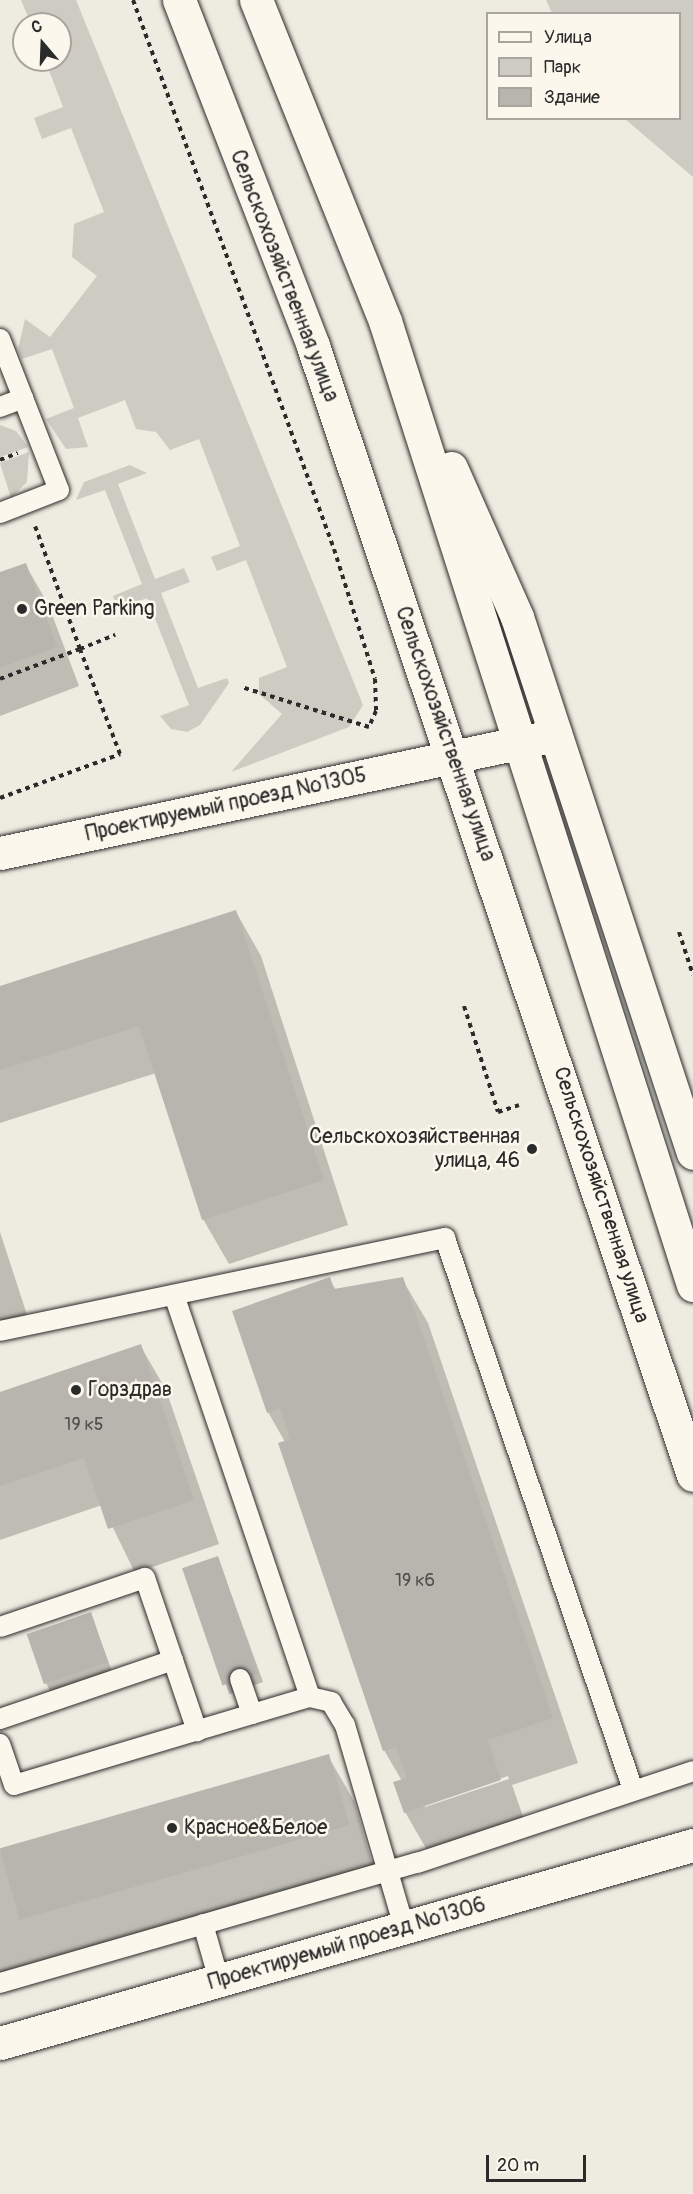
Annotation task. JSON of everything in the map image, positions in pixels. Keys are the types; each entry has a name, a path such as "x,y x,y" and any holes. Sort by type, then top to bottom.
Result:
{"main road":[{"name":"Сельскохозяйственная улица","path":"179,0 313,346 693,1475"},
{"path":"256,0 386,321 517,617 693,1153"},
{"path":"386,321 693,1285"},
{"name":"Проектируемый проезд №1305","path":"0,853 556,735"},
{"name":"Проектируемый проезд №1306","path":"0,2043 693,1845"}],"lane":[{"path":"0,339 59,490 0,513"},
{"path":"0,407 23,398"},
{"path":"0,1331 445,1238 633,1790"},
{"path":"174,1295 310,1697"},
{"path":"0,1627 145,1578 197,1731"},
{"path":"0,1719 173,1660"},
{"path":"240,1679 252,1714"},
{"path":"0,1744 14,1785 310,1697 331,1702 345,1725 404,1927"},
{"path":"0,1983 388,1871 693,1771"},
{"path":"203,1924 219,1980"}],"path":[{"path":"134,0 334,549 375,679 376,711 369,727 241,687"},
{"path":"0,798 120,754 34,525"},
{"path":"0,679 115,635"},
{"path":"679,932 693,975"},
{"path":"464,1006 498,1112 519,1105"}],"green space":[{"path":"21,0 76,0 363,705 349,727 231,772 282,714 259,694 259,678 287,667 246,560 217,571 211,557 240,546 199,439 170,450 156,432 136,429 125,400 78,418 88,447 66,449 46,419 74,408 52,349 22,359 18,349 25,319 50,337 97,276 72,257 74,224 104,212 71,128 42,139 34,118 63,107 50,72 72,72 72,12 26,12"},
{"path":"546,0 693,0 693,177 626,120 681,120 681,12 552,12"},
{"path":"0,425 16,431 28,447 0,457"},
{"path":"29,452 27,482 11,498 0,463"},
{"path":"130,465 147,473 118,484 155,579 184,568 190,582 161,593 198,688 227,678 229,683 200,725 187,732 171,729 160,716 189,705 147,598 118,609 113,596 142,584 105,490 76,500 84,482"}],"building":[{"name":"Green Parking","path":"26,563 57,647 0,668 0,572"},
{"path":"236,910 324,1180 202,1220 139,1026 0,1070 0,986"},
{"path":"330,1277 334,1289 403,1277 553,1718 488,1740 501,1780 404,1813 393,1782 407,1778 396,1747 383,1751 278,1443 290,1439 280,1408 267,1413 232,1311"},
{"path":"141,1344 194,1500 108,1529 84,1458 0,1486 0,1392"},
{"path":"218,1556 258,1673 222,1686 182,1568"},
{"path":"91,1612 108,1662 44,1684 27,1634"},
{"path":"329,1754 349,1825 20,1920 0,1848"}],"place":[{"name":"Green Parking","path":"22,609"},
{"name":"Сельскохозяйственная улица, 46","path":"532,1149"},
{"name":"Горздрав","path":"76,1390"},
{"name":"Красное&Белое","path":"172,1828"}]}
